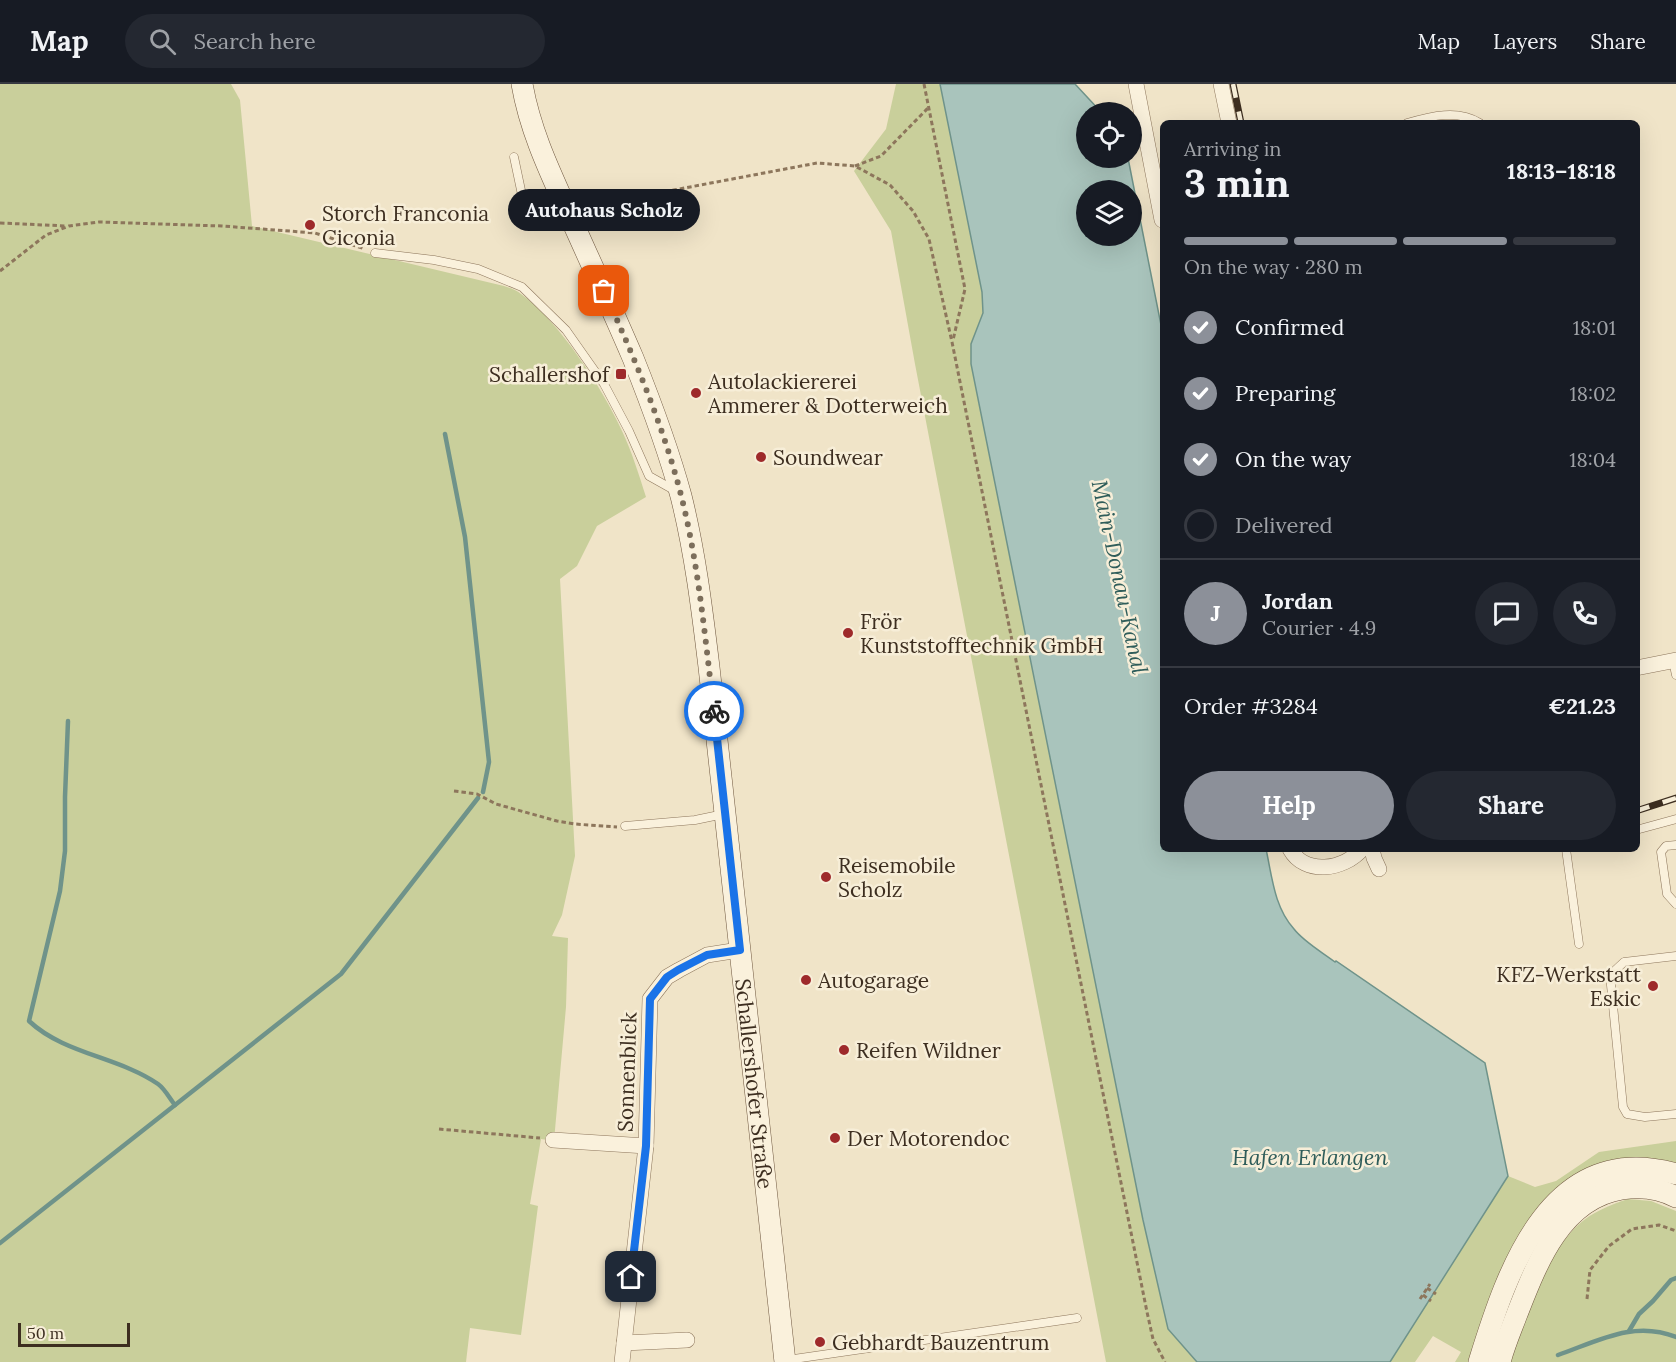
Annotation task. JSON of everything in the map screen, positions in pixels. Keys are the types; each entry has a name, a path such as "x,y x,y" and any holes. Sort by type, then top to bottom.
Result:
{"street":[{"name":"Schallershofer Straße","path":"522,84 535,139 610,306 657,418 680,494 700,599 785,1361"},
{"path":"1136,84 1160,210"},
{"path":"1221,84 1228,120"},
{"path":"1640,668 1675,665"},
{"path":"1292,852 1305,865 1328,868 1351,860 1359,852"},
{"path":"1373,852 1379,869"},
{"name":"Sonnenblick","path":"622,1362 646,1146 650,999 667,977 678,970 707,955 740,950"},
{"name":"Sonnenblick","path":"554,1140 646,1146"},
{"path":"1479,1362 1517,1257 1536,1226 1552,1206 1591,1177 1612,1169 1636,1167 1676,1174"},
{"path":"1500,1362 1536,1265 1561,1226 1577,1210 1592,1199 1612,1191 1634,1187 1656,1189 1676,1197"},
{"path":"624,1343 687,1340"}],"lane":[{"path":"1420,120 1443,115 1458,115 1476,120"},
{"path":"514,157 522,195"},
{"path":"375,252 478,269 522,287 566,330 604,384 629,431 649,476 680,494"},
{"path":"624,826 695,820 725,814"},
{"path":"1640,829 1676,819"},
{"path":"1676,845 1666,846 1661,852 1667,894 1676,903"},
{"path":"1566,852 1579,944"},
{"path":"1676,956 1624,963 1610,975 1623,1107 1627,1114 1635,1117 1676,1113"},
{"path":"785,1361 1077,1318"}],"path":[{"path":"924,84 965,290 952,342"},
{"path":"855,166 881,156 929,107"},
{"path":"567,211 817,163 855,166 890,185 913,211 929,239 952,342 1147,1311 1153,1339 1165,1362"},
{"path":"0,223 69,226 110,222 222,226 315,233 375,252"},
{"path":"0,271 46,236 69,226"},
{"path":"454,791 477,794 496,804 557,821 610,828 624,826"},
{"path":"439,1129 554,1140"},
{"path":"1587,1299 1590,1270 1609,1246 1632,1229 1659,1225 1676,1231"},
{"path":"1430,1284 1421,1297 1431,1301"},
{"path":"1427,1288 1436,1294"}],"green space":[{"path":"0,84 231,84 240,100 252,226 517,291 550,321 579,357 614,414 632,455 646,497 597,526 577,566 560,579 575,856 562,915 552,936 568,938 566,1007 554,1141 541,1139 530,1204 538,1206 521,1335 470,1328 466,1362 0,1362"},
{"path":"896,84 940,84 982,292 983,313 971,344 971,364 1143,1220 1197,1362 1106,1362 891,231 854,171 886,129"},
{"path":"1676,1141 1676,1168 1574,1178 1471,1362 1455,1362 1461,1352 1433,1336 1415,1362 1390,1362 1508,1176 1535,1187 1556,1181 1599,1152"},
{"path":"1628,1199 1651,1201 1676,1211 1676,1362 1510,1362 1536,1289 1565,1239 1589,1216"}],"water":[{"name":"Hafen Erlangen","path":"940,84 1075,84 1092,102 1076,102 1076,168 1130,168 1132,180 1076,180 1076,246 1142,246 1142,229 1160,320 1160,852 1267,852 1278,901 1287,920 1298,934 1335,962 1485,1063 1508,1176 1390,1362 1197,1362 1168,1329 1143,1220 971,364 971,344 983,313 982,292"}],"waterway":[{"path":"445,434 465,537 489,762 483,792"},
{"path":"68,721 65,851 60,891 29,1021 58,1041 143,1075 161,1086 175,1105"},
{"path":"0,1243 341,974 478,798"},
{"path":"1629,1331 1639,1314 1671,1280 1676,1278"},
{"path":"1558,1355 1616,1334 1645,1331 1661,1332 1676,1337"}],"railway":[{"path":"1233,84 1240,120"},
{"path":"1640,810 1676,798"}],"way so far":[{"path":"604,291 657,418 680,494 700,599 714,711"}],"place":[{"name":"Storch Franconia Ciconia","path":"310,225"},
{"name":"Autohaus Scholz","path":"604,291"},
{"name":"Schallershof","path":"621,374"},
{"name":"Autolackiererei Ammerer & Dotterweich","path":"696,393"},
{"name":"Soundwear","path":"761,457"},
{"name":"Frör Kunststofftechnik GmbH","path":"848,633"},
{"name":"Reisemobile Scholz","path":"826,877"},
{"name":"Autogarage","path":"806,980"},
{"name":"KFZ-Werkstatt Eskic","path":"1653,986"},
{"name":"Reifen Wildner","path":"844,1050"},
{"name":"Der Motorendoc","path":"835,1138"},
{"name":"Gebhardt Bauzentrum","path":"820,1342"}],"route":[{"path":"631,1277 646,1146 650,999 667,977 678,970 707,955 740,950 714,711"}],"water label":[{"name":"Main-Donau-Kanal","path":"1120,577"}]}
